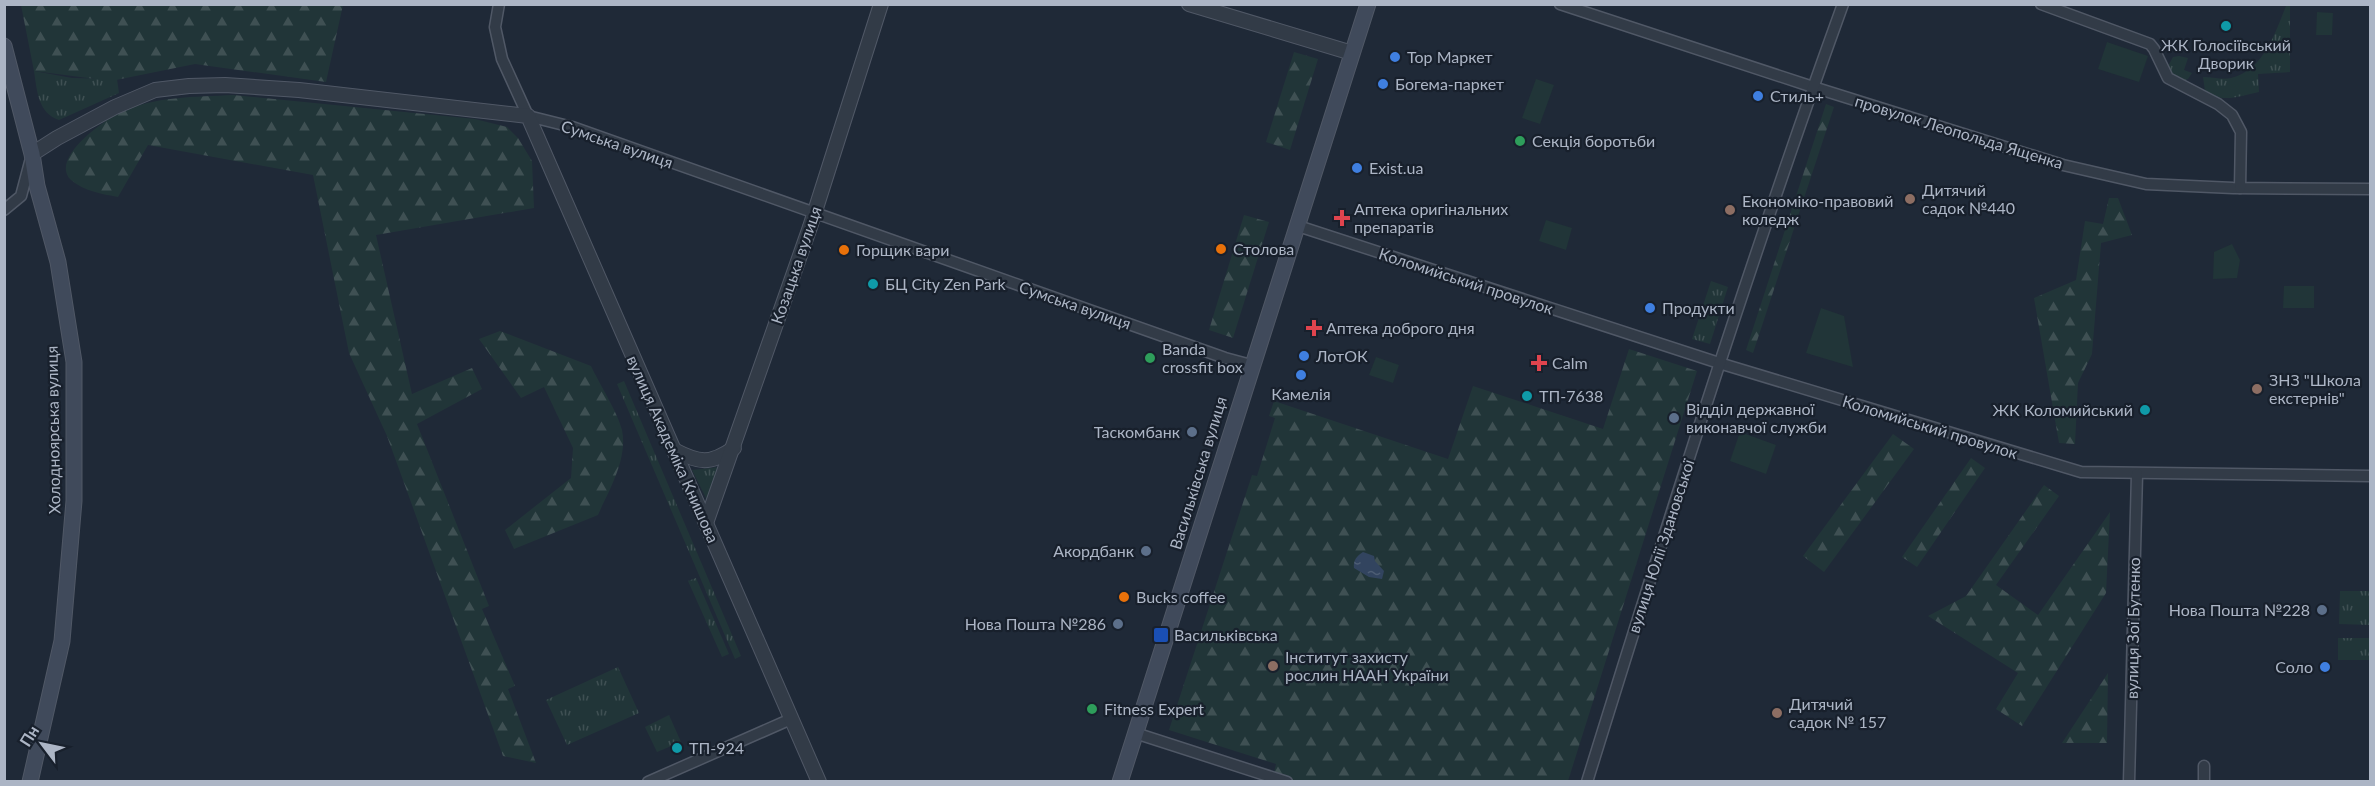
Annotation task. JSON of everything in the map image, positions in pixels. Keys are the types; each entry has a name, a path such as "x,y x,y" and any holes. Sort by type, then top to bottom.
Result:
{"main road":[{"name":"Васильківська вулиця","path":"1119,782 1368,4"},
{"name":"Холодноярська вулиця","path":"4,46 58,262 74,362 74,501 62,641 30,782"}],"street":[{"path":"499,4 495,27 502,59 528,116"},
{"name":"Козацька вулиця","path":"706,523 814,213 880,4"},
{"path":"1189,4 1352,53"},
{"name":"провулок Леопольда Ященка","path":"1560,4 1813,87 2063,165 2146,184 2240,188 2370,189"},
{"name":"вулиця Юлії Здановської","path":"1587,782 1719,363 1843,4"},
{"path":"2041,4 2150,44 2168,78 2217,104 2232,115 2241,132 2240,188"},
{"name":"Сумська вулиця","path":"32,154 115,107 155,90 189,86 225,85 299,90 528,116 572,127 1225,358 1251,365"},
{"name":"вулиця Академіка Книшова","path":"528,116 819,782"},
{"path":"4,210 21,196 32,154"},
{"name":"Коломийський провулок","path":"1298,226 1719,363 2081,472 2370,476"},
{"path":"674,450 704,462 719,458 734,448"},
{"name":"вулиця Зої Бутенко","path":"2129,782 2137,474"},
{"path":"648,782 791,719"},
{"path":"1135,733 1287,782"},
{"path":"2204,766 2204,782"}],"green space":[{"path":"21,4 343,5 326,82 195,64 111,81 34,71"},
{"path":"2286,6 2290,6 2290,72 2258,74 2259,92 2224,98 2205,91 2203,77 2231,78 2242,74 2260,59 2272,39"},
{"path":"2317,12 2333,13 2332,35 2316,35"},
{"path":"2107,42 2148,56 2139,82 2098,69"},
{"path":"1294,52 1318,59 1290,150 1266,142"},
{"path":"2173,57 2188,58 2184,70 2192,73 2188,79 2182,81 2171,74 2167,68"},
{"path":"34,71 72,78 117,79 119,93 59,120 52,117 43,107"},
{"path":"1536,79 1554,85 1540,124 1522,118"},
{"path":"233,95 475,119 507,127 518,138 532,161 534,208 376,235 412,394 472,368 482,389 417,424 489,606 482,609 515,686 508,689 536,763 503,756 387,436 349,353 313,175 148,145 118,197 93,192 82,187 71,180 66,171 72,152 91,132 132,107 161,100"},
{"path":"1826,104 1834,107 1753,353 1746,350"},
{"path":"2109,198 2118,198 2132,235 2101,243 2092,354 2078,383 2075,444 2059,443 2034,298 2076,280 2085,221 2103,224"},
{"path":"1244,215 1269,222 1233,338 1209,330"},
{"path":"1546,220 1572,228 1566,250 1539,241"},
{"path":"2232,244 2240,260 2237,278 2213,279 2214,252"},
{"path":"1711,281 1728,287 1710,344 1692,339"},
{"path":"2284,286 2314,286 2314,308 2283,308"},
{"path":"1821,308 1844,316 1853,367 1806,353"},
{"path":"500,331 591,366 617,415 623,441 620,463 598,515 514,549 505,530 571,478 573,448 544,387 521,398 479,339"},
{"path":"1629,349 1697,371 1568,781 1272,781 1276,764 1169,730 1252,475 1257,476 1275,418 1269,416 1274,401 1448,459 1473,386 1603,429"},
{"path":"1376,357 1399,365 1393,383 1369,375"},
{"path":"624,381 741,656 735,659 617,384"},
{"path":"1740,432 1776,445 1766,474 1730,461"},
{"path":"1893,434 1914,449 1824,572 1803,556"},
{"path":"1971,458 1985,468 1917,567 1902,557"},
{"path":"719,467 708,502 692,470"},
{"path":"2044,485 2059,496 1996,585 2038,615 2110,512 2106,593 2022,726 1996,709 2018,673 1928,616 1966,596"},
{"path":"696,578 729,654 722,657 688,581"},
{"path":"2340,591 2370,591 2370,625 2339,624"},
{"path":"2338,638 2370,638 2370,660 2338,660"},
{"path":"618,667 639,713 567,745 546,700"},
{"path":"2108,673 2107,743 2062,743"},
{"path":"669,715 681,742 657,752 645,727"}],"water":[{"path":"1363,552 1374,556 1375,561 1384,571 1382,579 1369,577 1354,568 1356,558"}],"place":[{"name":"ЖК Голосіївський Дворик","path":"2226,26"},
{"name":"Top Маркет","path":"1395,57"},
{"name":"Богема-паркет","path":"1383,84"},
{"name":"Стиль+","path":"1758,96"},
{"name":"Секція боротьби","path":"1520,141"},
{"name":"Exist.ua","path":"1357,168"},
{"name":"Дитячий садок №440","path":"1910,199"},
{"name":"Економіко-правовий коледж","path":"1730,210"},
{"name":"Аптека оригінальних препаратів","path":"1342,218"},
{"name":"Столова","path":"1221,249"},
{"name":"Горщик вари","path":"844,250"},
{"name":"БЦ City Zen Park","path":"873,284"},
{"name":"Продукти","path":"1650,308"},
{"name":"Аптека доброго дня","path":"1314,328"},
{"name":"ЛотОК","path":"1304,356"},
{"name":"Banda crossfit box","path":"1150,358"},
{"name":"Calm","path":"1539,363"},
{"name":"Камелія","path":"1301,375"},
{"name":"ЗНЗ \"Школа екстернів\"","path":"2257,389"},
{"name":"ТП-7638","path":"1527,396"},
{"name":"ЖК Коломийський","path":"2145,410"},
{"name":"Відділ державної виконавчої служби","path":"1674,418"},
{"name":"Таскомбанк","path":"1192,432"},
{"name":"Акордбанк","path":"1146,551"},
{"name":"Bucks coffee","path":"1124,597"},
{"name":"Нова Пошта №228","path":"2322,610"},
{"name":"Нова Пошта №286","path":"1118,624"},
{"name":"Васильківська","path":"1161,635"},
{"name":"Інститут захисту рослин НААН України","path":"1273,666"},
{"name":"Соло","path":"2325,667"},
{"name":"Fitness Expert","path":"1092,709"},
{"name":"Дитячий садок № 157","path":"1777,713"},
{"name":"ТП-924","path":"677,748"}]}
